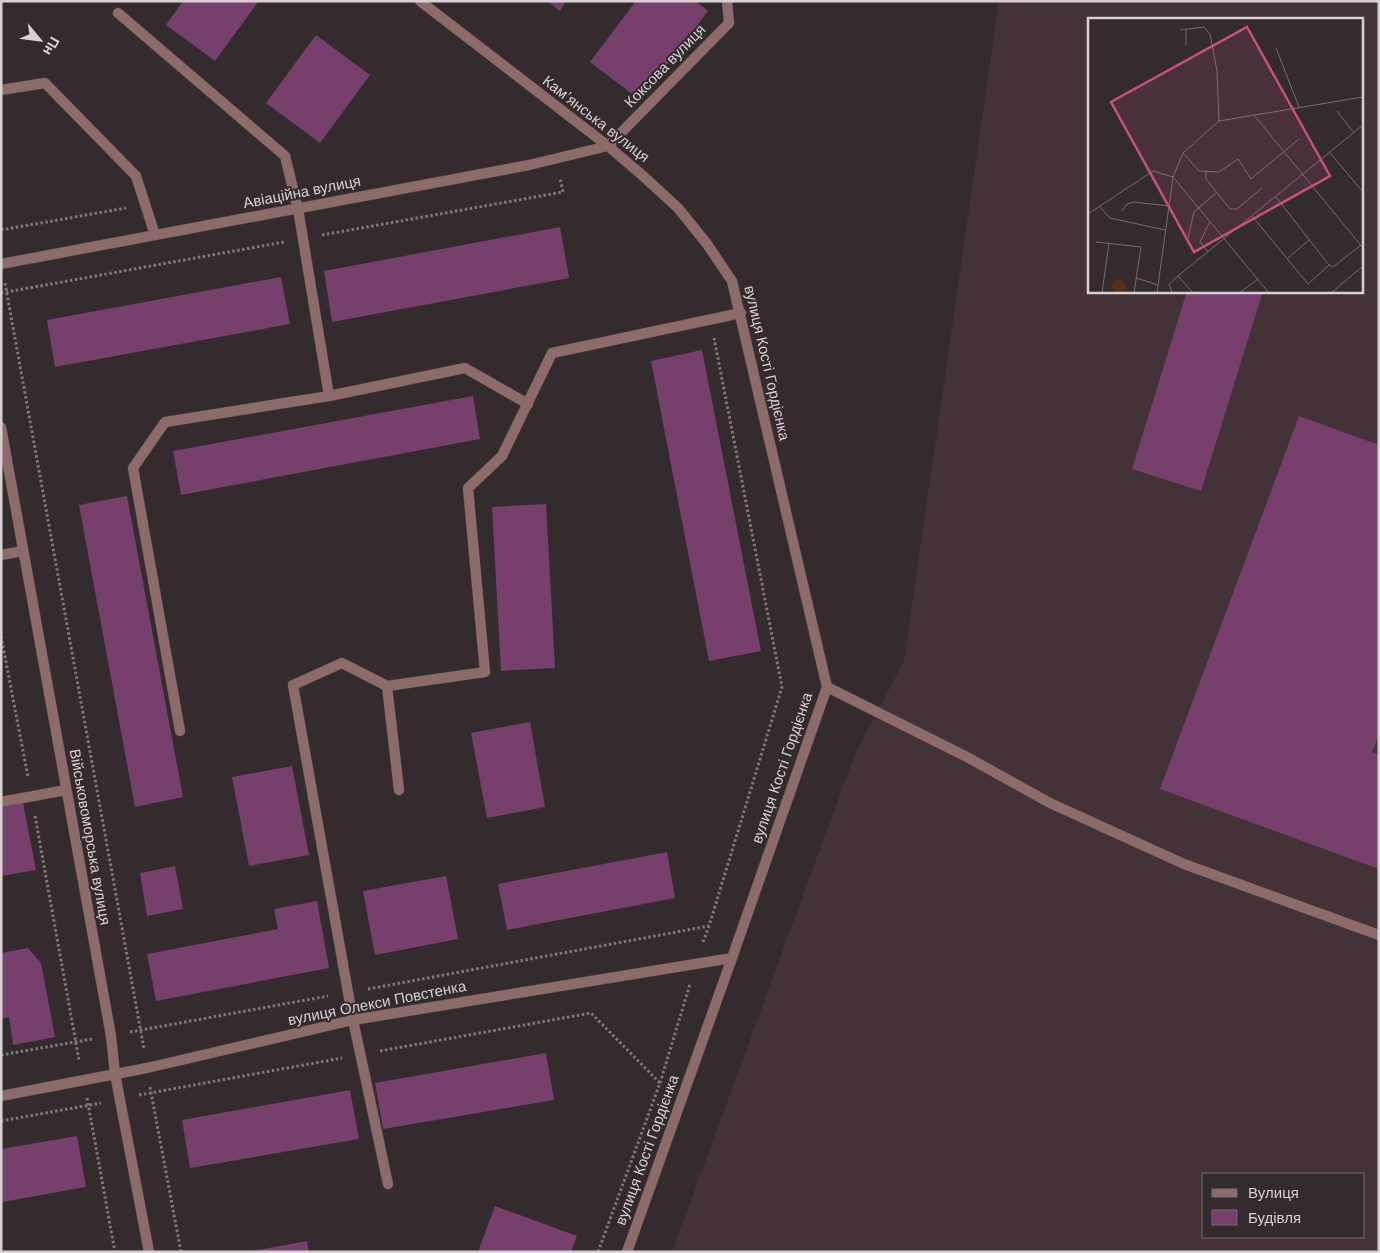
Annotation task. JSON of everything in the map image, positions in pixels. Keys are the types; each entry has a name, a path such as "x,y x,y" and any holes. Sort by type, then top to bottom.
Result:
{"street":[{"name":"Коксова вулиця","path":"608,146 729,23 727,1"},
{"name":"Камʼянська вулиця","path":"422,2 608,146 678,208 707,244 732,281"},
{"path":"118,13 285,156 298,209 329,396"},
{"path":"1,90 45,83 136,176 155,235"},
{"name":"Авіаційна вулиця","path":"2,269 155,235 529,165 608,146"},
{"name":"вулиця Кості Гордієнка","path":"627,1252 827,687 732,281"},
{"path":"388,1184 353,1020 293,685 342,663 388,686 485,672 468,488 502,456 552,353 741,313"},
{"path":"180,731 132,468 165,422 329,396 465,368 528,404"},
{"name":"Військовоморська вулиця","path":"1,428 149,1252"},
{"path":"1,555 23,551"},
{"path":"388,686 399,790"},
{"path":"827,687 968,757 1050,803 1184,864 1379,936"},
{"path":"1,802 66,790"},
{"name":"вулиця Олекси Повстенка","path":"1,1096 83,1082 353,1020 732,958"}],"path":[{"path":"1,230 145,205"},
{"path":"2,269 180,1252"},
{"path":"598,1252 660,1083 782,688 711,319"},
{"path":"1,636 115,1252"},
{"path":"1,1055 708,926"},
{"path":"1,1121 591,1012 660,1083"}],"shaded area":[{"path":"999,1 1379,1 1379,1252 672,1252 855,754 904,661"}],"building":[{"path":"183,1 259,1 215,61 166,25"},
{"path":"547,1 566,1 560,11"},
{"path":"636,1 695,1 708,11 640,100 590,62"},
{"path":"316,35 370,75 320,143 266,103"},
{"path":"560,227 569,278 332,322 324,271"},
{"path":"281,277 290,324 55,367 47,320"},
{"path":"1187,292 1263,292 1201,491 1132,469"},
{"path":"702,350 761,651 709,661 651,361"},
{"path":"473,396 480,439 181,495 173,451"},
{"path":"1299,416 1379,445 1379,735 1372,752 1379,754 1379,869 1160,789"},
{"path":"127,496 183,797 135,807 79,505"},
{"path":"546,504 555,668 501,671 492,507"},
{"path":"530,722 545,807 487,818 471,733"},
{"path":"292,766 309,855 249,866 232,777"},
{"path":"23,803 36,870 1,876 1,807"},
{"path":"667,852 675,898 507,930 498,884"},
{"path":"175,866 183,909 147,916 140,873"},
{"path":"446,876 458,939 375,955 363,891"},
{"path":"317,901 329,968 156,1001 147,954 278,929 274,909"},
{"path":"28,948 41,963 55,1037 13,1045 9,1017 1,1019 1,953"},
{"path":"546,1053 554,1100 383,1129 375,1083"},
{"path":"350,1090 359,1139 190,1168 182,1120"},
{"path":"77,1136 86,1187 2,1202 1,1149"},
{"path":"495,1206 577,1236 571,1252 478,1252"},
{"path":"307,1241 309,1252 253,1252 253,1251"}]}
